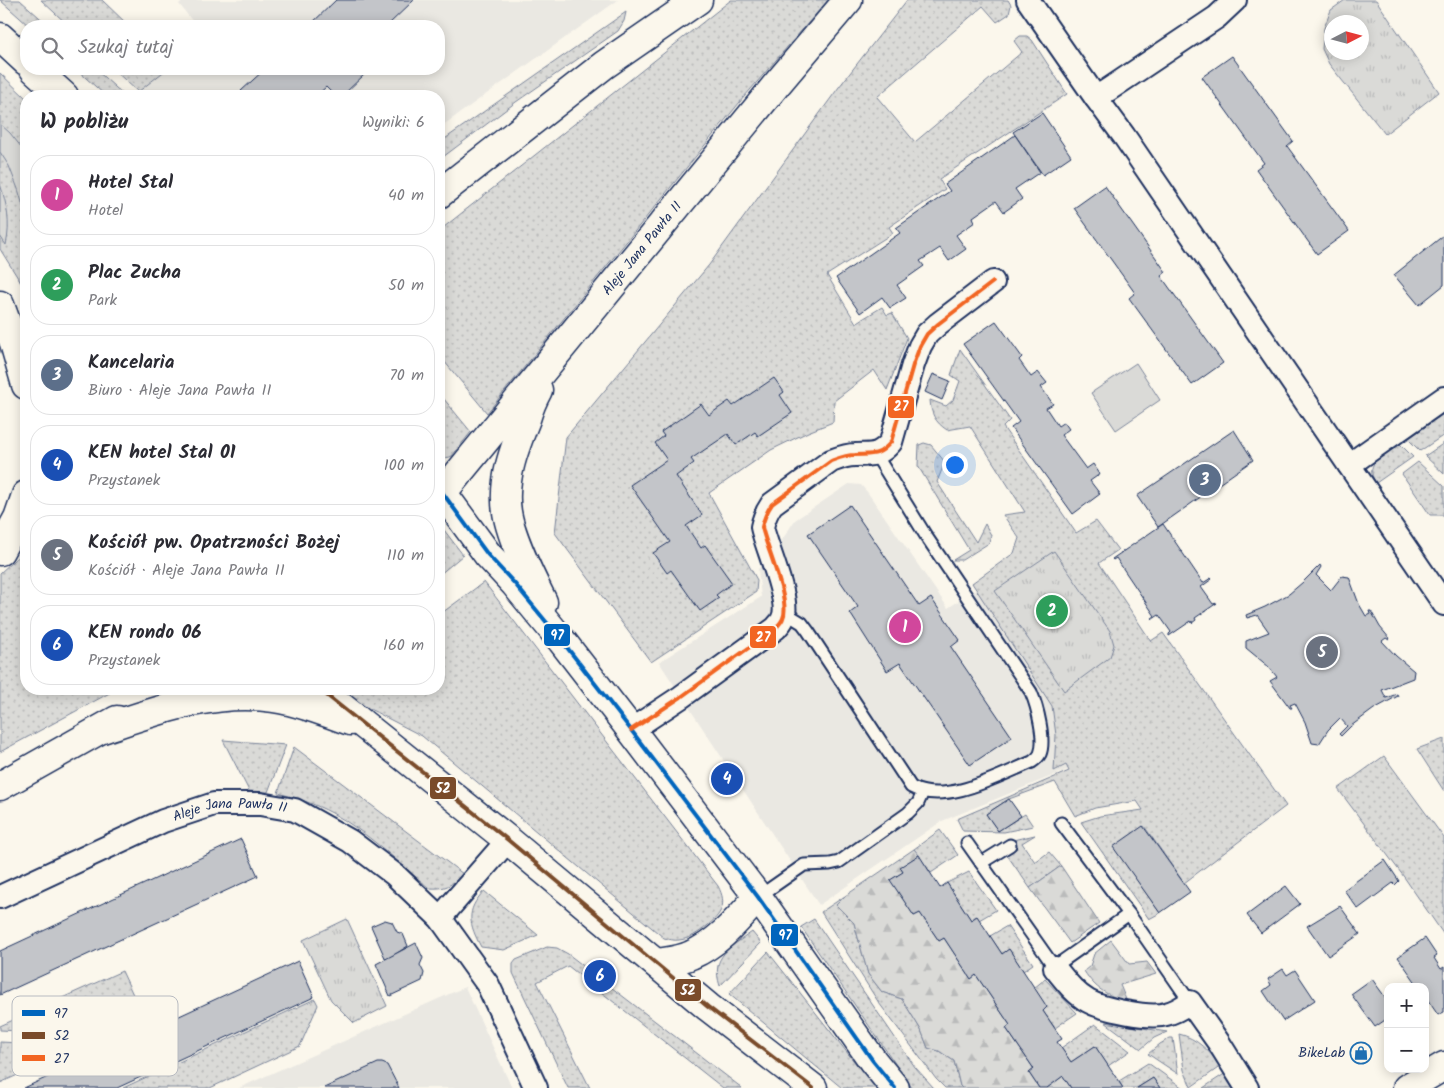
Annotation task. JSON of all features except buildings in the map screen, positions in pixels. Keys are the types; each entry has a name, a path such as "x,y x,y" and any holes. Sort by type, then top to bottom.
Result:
{"street":[{"path":"445,189 604,65 698,0"},
{"name":"Aleje Jana Pawła II","path":"445,486 848,0"},
{"path":"1028,0 1124,136 1444,604"},
{"path":"1096,98 1217,17 1235,0"},
{"path":"0,37 20,56"},
{"path":"41,75 57,90"},
{"path":"631,730 682,696 776,628 783,618 785,608 762,527 768,509 772,504 831,462 841,457 876,455 892,442 913,365 927,334 993,282"},
{"path":"0,298 20,330"},
{"path":"0,305 20,364"},
{"path":"561,347 536,394 514,447 505,490 507,514 513,533 528,570 562,641"},
{"path":"1349,466 1444,398"},
{"path":"445,499 488,556 515,584 562,641 631,730 758,897 873,1061 895,1088"},
{"path":"0,552 20,512"},
{"path":"0,552 20,535"},
{"path":"0,786 163,695"},
{"path":"327,695 508,840 708,1007 813,1088"},
{"path":"102,729 164,709 208,699 252,696 281,700 367,727"},
{"name":"Aleje Jana Pawła II","path":"0,897 162,821 214,804 260,804 296,810 350,841 394,875 440,918 488,985 536,1088"},
{"path":"440,918 508,840"},
{"path":"657,963 690,956 714,942 737,921 758,897"},
{"path":"1055,968 1072,989 1086,1000 1100,1007 1151,1016 1166,1015 1190,1002 1247,1088"},
{"path":"1407,1088 1444,1066"}],"lane":[{"path":"784,612 802,623 911,787 923,792 942,794 958,792 1032,762 1041,752 1040,722 1031,692 926,536 876,455"},
{"path":"758,897 804,865 838,862 908,813 918,804 923,792"},
{"path":"1061,823 1129,914 1190,1002"},
{"path":"967,843 1055,968 1129,914"},
{"path":"981,863 1010,845"}],"shaded area":[{"path":"184,0 618,0 445,124 445,90 142,90 133,82 140,75 445,75 445,20 192,20 179,4"},
{"path":"849,484 861,485 868,493 948,608 977,589 1096,758 942,821 819,905 659,662 761,597 758,569 771,557 795,520"},
{"path":"465,987 512,1088 239,1088"}],"green space":[{"path":"0,0 20,0 42,20 22,20"},
{"path":"41,0 102,0 123,20 63,20"},
{"path":"731,0 828,0 744,97 487,413 445,362 445,226"},
{"path":"907,0 1008,0 1011,5 1009,14 997,22 983,6 877,97 915,142 1022,52 1014,41 1020,36 1027,36 1032,40 1067,94 939,179 945,189 889,227 893,233 827,275 856,323 882,307 887,315 892,313 907,338 887,390 874,370 834,401 833,422 771,450 709,493 757,580 756,592 651,662 555,533 566,437 709,265 839,87"},
{"path":"1345,0 1376,0 1439,92 1385,134 1327,60 1369,60 1369,15 1329,15 1331,10"},
{"path":"626,12 624,21 618,31 516,102 445,155 445,139"},
{"path":"1324,28 1324,53 1322,49"},
{"path":"0,73 20,92 20,281 0,249"},
{"path":"83,75 102,75 118,90 99,90"},
{"path":"120,75 159,75 141,90 136,90"},
{"path":"0,124 20,146 20,196 9,166 0,152"},
{"path":"0,184 8,214 6,245 0,236"},
{"path":"960,349 1010,420 1003,427 1076,533 1096,521 1118,550 1099,563 1151,641 1163,633 1286,806 1184,883 1144,826 1114,847 1160,913 1149,919 1081,822 1100,816 1143,810 1137,801 1095,808 1075,816 1055,782 1009,799 986,814 998,831 1025,814 1033,826 1004,832 963,831 957,819 1069,771 1066,765 1054,771 1056,735 1052,706 972,583 1014,553 1019,538 1003,515 1025,512 970,426 947,430 939,424 931,409 930,400 946,406 953,400 960,381 951,375"},
{"path":"1136,363 1160,400 1116,430 1091,393"},
{"path":"445,400 471,432 452,456 446,458"},
{"path":"1444,413 1444,435 1420,451 1408,439"},
{"path":"924,443 931,445 945,462 937,482 976,542 985,524 991,535 989,543 962,560 953,560 969,550 918,466 919,445"},
{"path":"1444,443 1444,474 1425,456"},
{"path":"1400,444 1413,457 1376,483 1372,476 1373,464 1382,455"},
{"path":"1418,462 1444,486 1444,515 1430,515 1402,474"},
{"path":"445,531 463,555 445,570"},
{"path":"1054,551 1110,631 1114,645 1110,657 1064,691 995,591"},
{"path":"20,555 20,695 106,695 0,752 0,573"},
{"path":"484,582 718,886 723,904 722,909 704,929 687,938 673,940 664,938 422,736 364,706 348,695 445,695 445,611"},
{"path":"1444,739 1444,791 1417,749"},
{"path":"223,740 286,745 268,792 249,791"},
{"path":"294,747 463,874 448,886 429,888 382,848 345,820 312,804 278,793"},
{"path":"1384,756 1444,838 1444,935 1404,877 1338,789"},
{"path":"940,830 958,855 931,873 914,849"},
{"path":"1035,835 1022,843 1035,862 1049,852 1061,866 1030,888 1007,855 1017,848 1013,840"},
{"path":"914,849 919,855 901,867 903,872 891,880 914,916 920,913 939,941 944,938 971,979 976,975 1010,1025 1006,1028 1034,1069 1029,1073 1039,1088 962,1088 954,1061 939,1051 928,1048 921,1030 902,999 882,992 868,974 854,923 836,905 845,896"},
{"path":"1061,866 1099,923 1070,943 1030,888"},
{"path":"969,872 996,910 979,920 976,916 971,920 947,883"},
{"path":"484,891 538,935 504,950 481,947 471,918 474,905"},
{"path":"845,896 836,905 854,923 868,974 882,992 902,999 921,1030 928,1048 939,1051 954,1061 962,1088 945,1088 936,1079 879,1003 821,912"},
{"path":"347,919 387,1006 354,1023 331,1000 303,940"},
{"path":"814,919 915,1067 934,1088 912,1088 801,927"},
{"path":"1007,926 1033,964 1023,971 1009,949 1002,954 990,936"},
{"path":"752,932 761,943 720,986 718,967 720,960 730,948"},
{"path":"1111,940 1129,964 1147,962 1156,974 1120,985 1127,1002 1102,991 1084,971 1090,966 1094,954"},
{"path":"547,947 557,948 568,954 742,1088 723,1088 568,966 537,982 590,1088 568,1088 513,973 513,964 516,960"},
{"path":"768,952 875,1088 842,1088 729,994"},
{"path":"122,971 134,996 67,996"},
{"path":"1045,979 1077,1013 1055,1028 1043,1011 1046,1007 1034,988"},
{"path":"315,999 318,1005 300,1046 210,1088 123,1088 149,1076 178,1076 178,1063"},
{"path":"12,1021 12,1031 0,1030 0,1026"},
{"path":"1105,1022 1167,1032 1154,1038 1141,1049"},
{"path":"1095,1024 1130,1051 1108,1066 1095,1046 1071,1062 1061,1048"},
{"path":"1179,1034 1197,1042 1221,1066 1191,1087 1184,1070"},
{"path":"1170,1038 1173,1038 1178,1074 1148,1054"},
{"path":"0,1042 12,1043 12,1076 16,1076 0,1083"},
{"path":"1148,1063 1183,1088 1160,1088 1153,1078 1137,1088 1123,1088 1119,1081"},
{"path":"1226,1073 1236,1088 1203,1088"},
{"path":"1063,1076 1071,1088 1047,1088"}],"transit line":[{"name":"27","path":"631,730 681,697 776,628 785,610 781,587 762,527 770,507 831,461 849,456 874,454 891,442 913,365 927,334 993,282"},
{"name":"97","path":"445,496 488,555 515,584 562,641 758,897 873,1061 895,1088"},
{"name":"52","path":"327,695 508,840 708,1007 813,1088"}],"place":[{"name":"Kancelaria","path":"1205,480"},
{"name":"Plac Zucha","path":"1052,611"},
{"name":"Hotel Stal","path":"905,627"},
{"name":"Kościół pw. Opatrzności Bożej","path":"1322,652"},
{"name":"KEN hotel Stal 01","path":"727,779"},
{"name":"KEN rondo 06","path":"600,976"},
{"name":"BikeLab","path":"1361,1053"}]}
